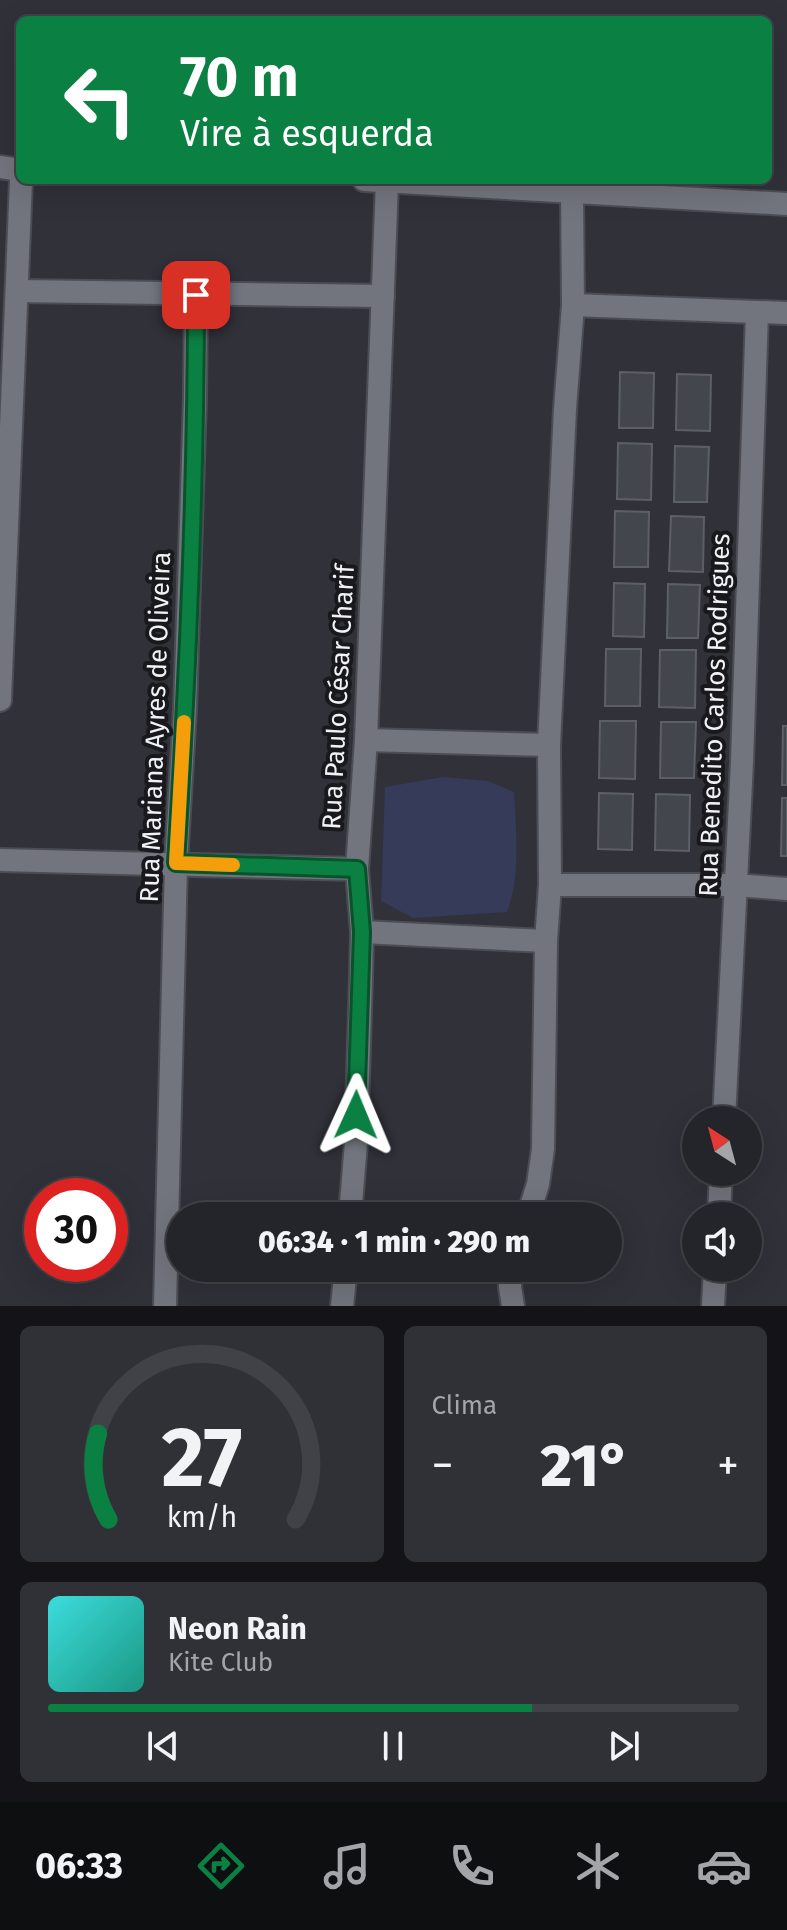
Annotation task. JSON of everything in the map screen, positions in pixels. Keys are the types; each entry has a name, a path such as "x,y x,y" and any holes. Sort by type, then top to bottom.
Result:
{"street":[{"path":"0,700 8,535 4,474 21,184"},
{"name":"Rua Paulo César Charif","path":"351,1202 356,1142 362,932 357,869 366,740 387,184"},
{"path":"437,184 787,204"},
{"path":"532,1202 543,1149 546,941 550,885 549,745 573,305 572,192"},
{"path":"17,291 383,296"},
{"name":"Rua Mariana Ayres de Oliveira","path":"165,1306 176,863 185,709 196,295"},
{"path":"573,305 787,313"},
{"name":"Rua Benedito Carlos Rodrigues","path":"725,1106 757,312"},
{"path":"366,740 549,745"},
{"path":"0,860 357,869"},
{"path":"550,885 736,885 787,889"},
{"path":"362,932 546,941"},
{"path":"342,1306 345,1282"},
{"path":"510,1282 513,1306"},
{"path":"713,1306 714,1282"}],"shaded area":[{"path":"443,777 488,781 514,792 516,868 507,912 413,918 381,901 385,787"}],"building":[{"path":"620,372 654,373 653,428 619,428"},
{"path":"677,374 711,375 710,431 676,430"},
{"path":"618,443 652,444 651,500 617,499"},
{"path":"675,446 709,447 707,502 674,502"},
{"path":"615,511 649,512 648,567 614,567"},
{"path":"671,516 704,517 703,572 669,571"},
{"path":"614,583 645,584 644,637 613,636"},
{"path":"668,584 700,585 698,638 667,638"},
{"path":"606,649 641,649 640,706 605,706"},
{"path":"660,650 696,650 695,708 659,707"},
{"path":"600,721 636,721 635,779 599,778"},
{"path":"661,722 696,722 694,778 660,778"},
{"path":"783,726 787,726 787,785 782,785"},
{"path":"599,793 633,794 632,850 598,849"},
{"path":"656,794 690,795 689,851 655,850"},
{"path":"782,798 787,798 787,856 781,856"}],"slow traffic":[{"path":"184,722 176,863 233,865"}],"route":[{"path":"196,295 185,709 176,863 357,869 362,932 356,1115"}]}
